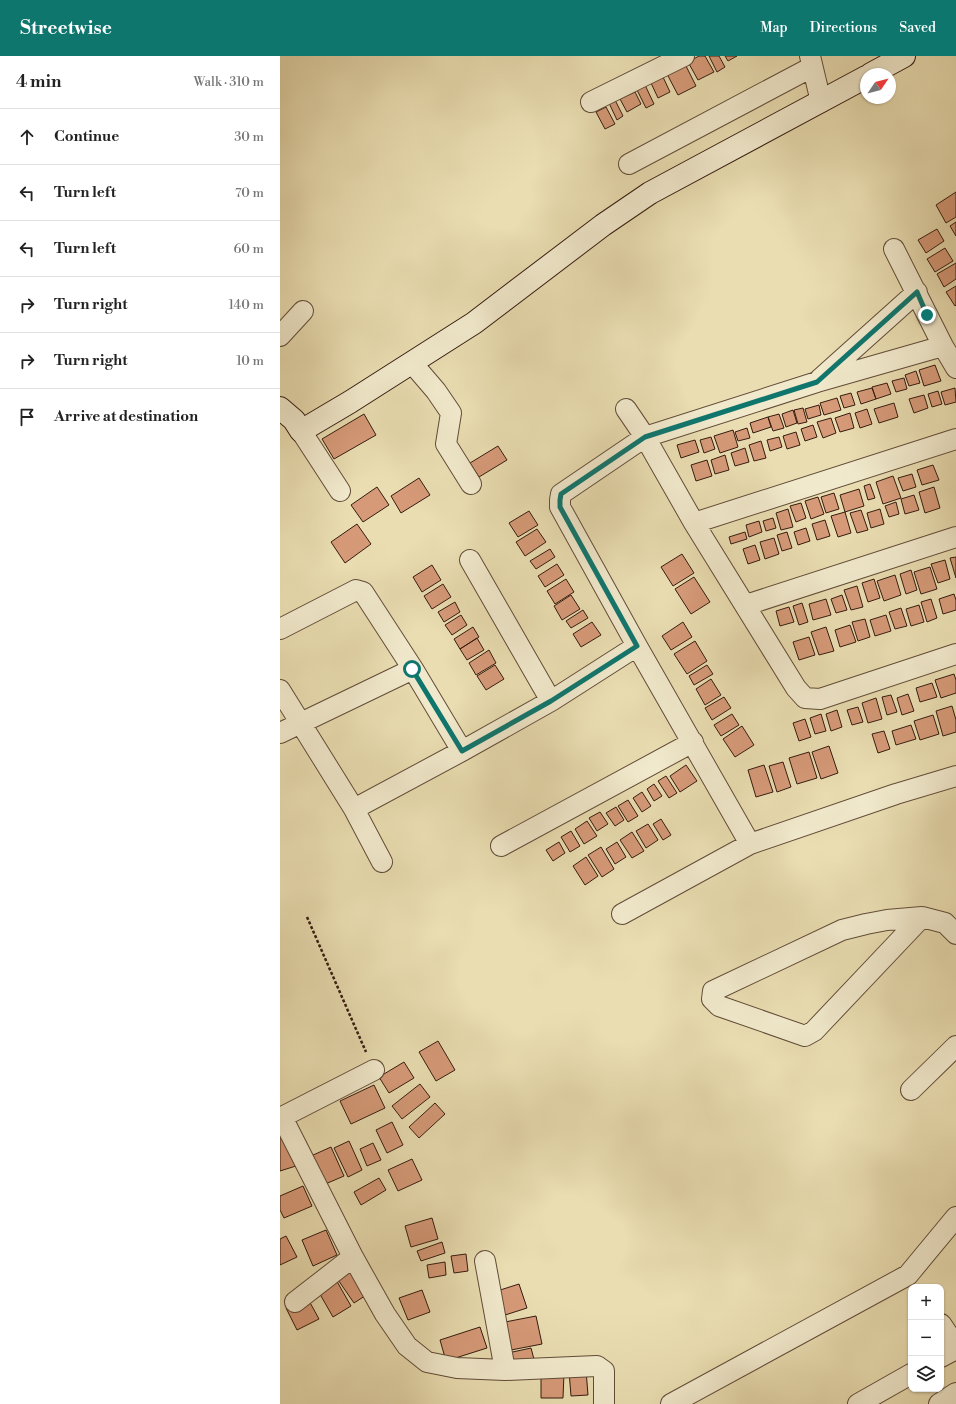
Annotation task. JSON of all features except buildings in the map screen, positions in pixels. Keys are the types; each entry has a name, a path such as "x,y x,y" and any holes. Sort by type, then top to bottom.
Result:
{"street":[{"path":"591,102 684,56"},
{"path":"882,68 904,56"},
{"path":"629,164 811,62 821,102"},
{"path":"302,431 474,323 603,224 650,193 860,80"},
{"path":"894,249 943,346 956,368"},
{"path":"817,382 917,292"},
{"path":"280,336 303,311"},
{"path":"750,844 560,507 561,494 645,437 817,382 943,346"},
{"path":"412,363 436,391 451,413 446,444 471,484"},
{"path":"280,408 294,420 302,431 340,491"},
{"path":"626,409 645,437 694,523 796,688 805,698 820,699 956,654"},
{"path":"694,523 956,439"},
{"path":"746,605 956,536"},
{"path":"470,560 551,701"},
{"path":"280,629 356,590 363,592 462,751"},
{"path":"354,809 551,701 637,646"},
{"path":"280,733 412,669"},
{"path":"280,690 354,809 382,862"},
{"path":"501,846 693,742"},
{"path":"622,914 750,844 896,794 956,776"},
{"path":"922,917 814,1031 805,1036 719,1006 712,999 713,991 842,930 887,920 922,917 945,923 956,934"},
{"path":"911,1090 956,1046"},
{"path":"374,1070 281,1116 353,1257 385,1314 407,1346 427,1362 457,1368 505,1370 597,1366 604,1371 604,1404"},
{"path":"671,1404 912,1281 956,1217"},
{"path":"295,1302 353,1257"},
{"path":"485,1261 505,1370"},
{"path":"944,1329 956,1348 944,1356"},
{"path":"858,1404 908,1376"},
{"path":"939,1404 956,1393"}],"path":[{"path":"307,917 374,1070"}],"route":[{"path":"412,669 462,751 551,701 637,646 560,507 561,494 645,437 817,382 917,292 927,315"}]}
